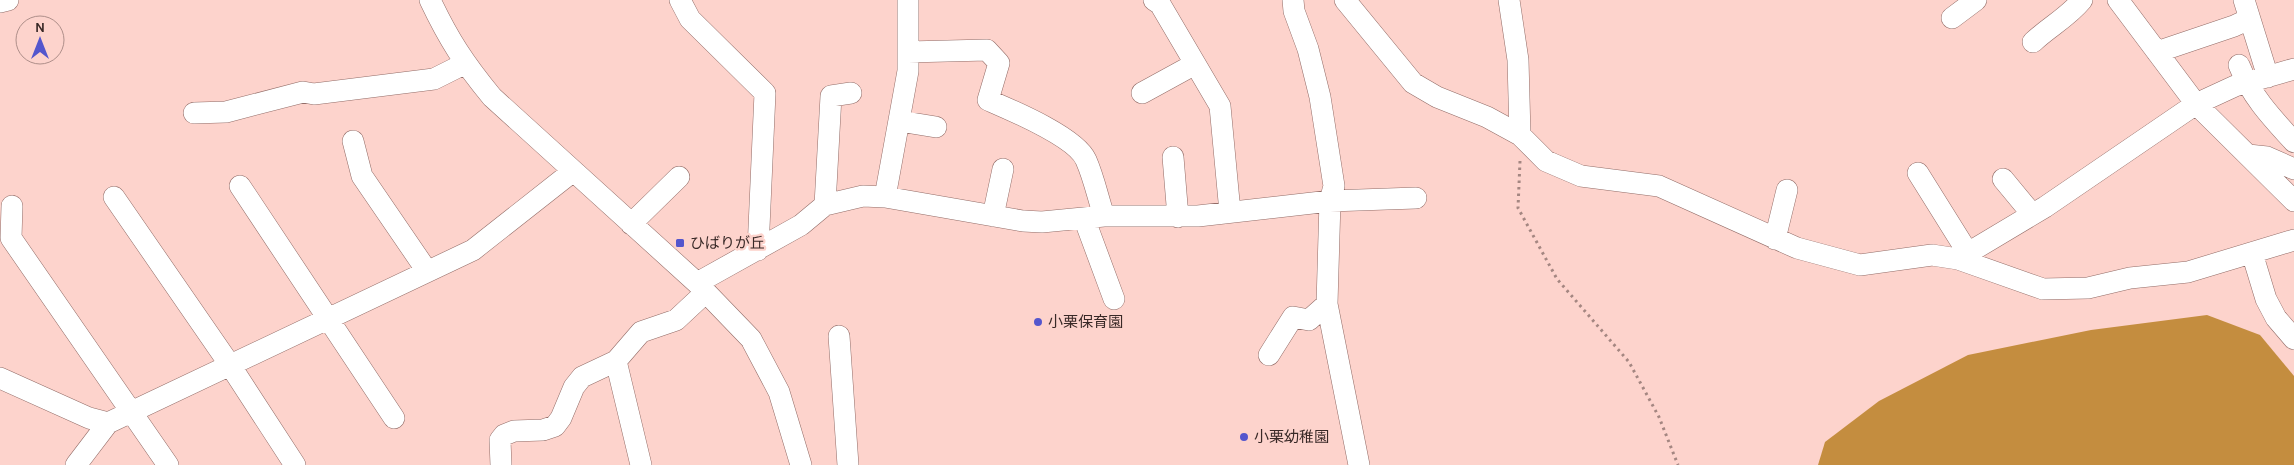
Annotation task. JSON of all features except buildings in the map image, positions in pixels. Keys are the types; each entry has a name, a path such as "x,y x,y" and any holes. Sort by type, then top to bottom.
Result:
{"street":[{"path":"0,2 8,0"},
{"path":"430,0 446,35 464,64 492,97 701,288 751,339 779,392 801,465"},
{"path":"680,0 690,19 764,93 758,250"},
{"path":"885,197 908,71 908,0"},
{"path":"1154,0 1160,4 1220,106 1230,212"},
{"path":"1293,0 1294,11 1308,49 1320,98 1334,186 1330,201 1328,304 1359,465"},
{"path":"1345,0 1413,83 1437,98 1487,117 1520,135 1546,161 1581,176 1659,186 1733,209 1775,239 1797,248 1860,265 1932,255 1963,256 2043,289 2088,288 2130,278 2188,272 2294,240"},
{"path":"1509,0 1518,60 1520,135"},
{"path":"1952,18 1976,0"},
{"path":"2033,42 2068,16 2082,0"},
{"path":"2118,0 2196,104 2294,201"},
{"path":"2157,52 2234,26 2246,9"},
{"path":"2246,9 2268,77"},
{"path":"908,52 987,50 999,63 988,100 1040,123 1085,158 1094,217 1114,299"},
{"path":"194,113 226,112 303,92 314,94 434,79 464,64"},
{"path":"1142,93 1195,64"},
{"path":"1963,256 2032,214 2243,74 2268,77 2294,69"},
{"path":"2243,74 2268,115 2294,142"},
{"path":"825,205 831,96 851,93"},
{"path":"899,121 936,127"},
{"path":"353,141 362,176 427,271"},
{"path":"2248,155 2267,157 2294,169"},
{"path":"1173,157 1178,217"},
{"path":"993,216 1003,169"},
{"path":"84,463 108,423 327,317 473,250 572,172"},
{"path":"1918,173 1963,256"},
{"path":"631,224 680,176"},
{"path":"2003,179 2032,214"},
{"path":"240,186 394,418"},
{"path":"1775,239 1787,190"},
{"path":"501,465 500,440 504,435 514,430 543,430 556,426 574,387 582,377 616,361 641,332 676,320 701,288 758,250 801,225 825,205 863,196 885,197 993,216 1042,222 1094,217 1198,216 1330,201 1416,198"},
{"path":"114,197 230,365 295,465"},
{"path":"12,206 11,238 168,465"},
{"path":"2252,253 2266,299 2276,318 2294,339"},
{"path":"1269,355 1293,317 1309,320 1328,304"},
{"path":"839,336 848,465"},
{"path":"616,361 641,465"},
{"path":"0,378 89,418 108,423"}],"path":[{"path":"1520,135 1518,208 1557,279 1629,362 1659,417 1678,465"}],"shaded area":[{"path":"2207,315 2260,335 2294,376 2294,465 1818,465 1825,442 1879,401 1968,355 2091,330"}],"place":[{"name":"ひばりが丘","path":"680,243"},
{"name":"小栗保育園","path":"1038,322"},
{"name":"小栗幼稚園","path":"1244,437"}]}
